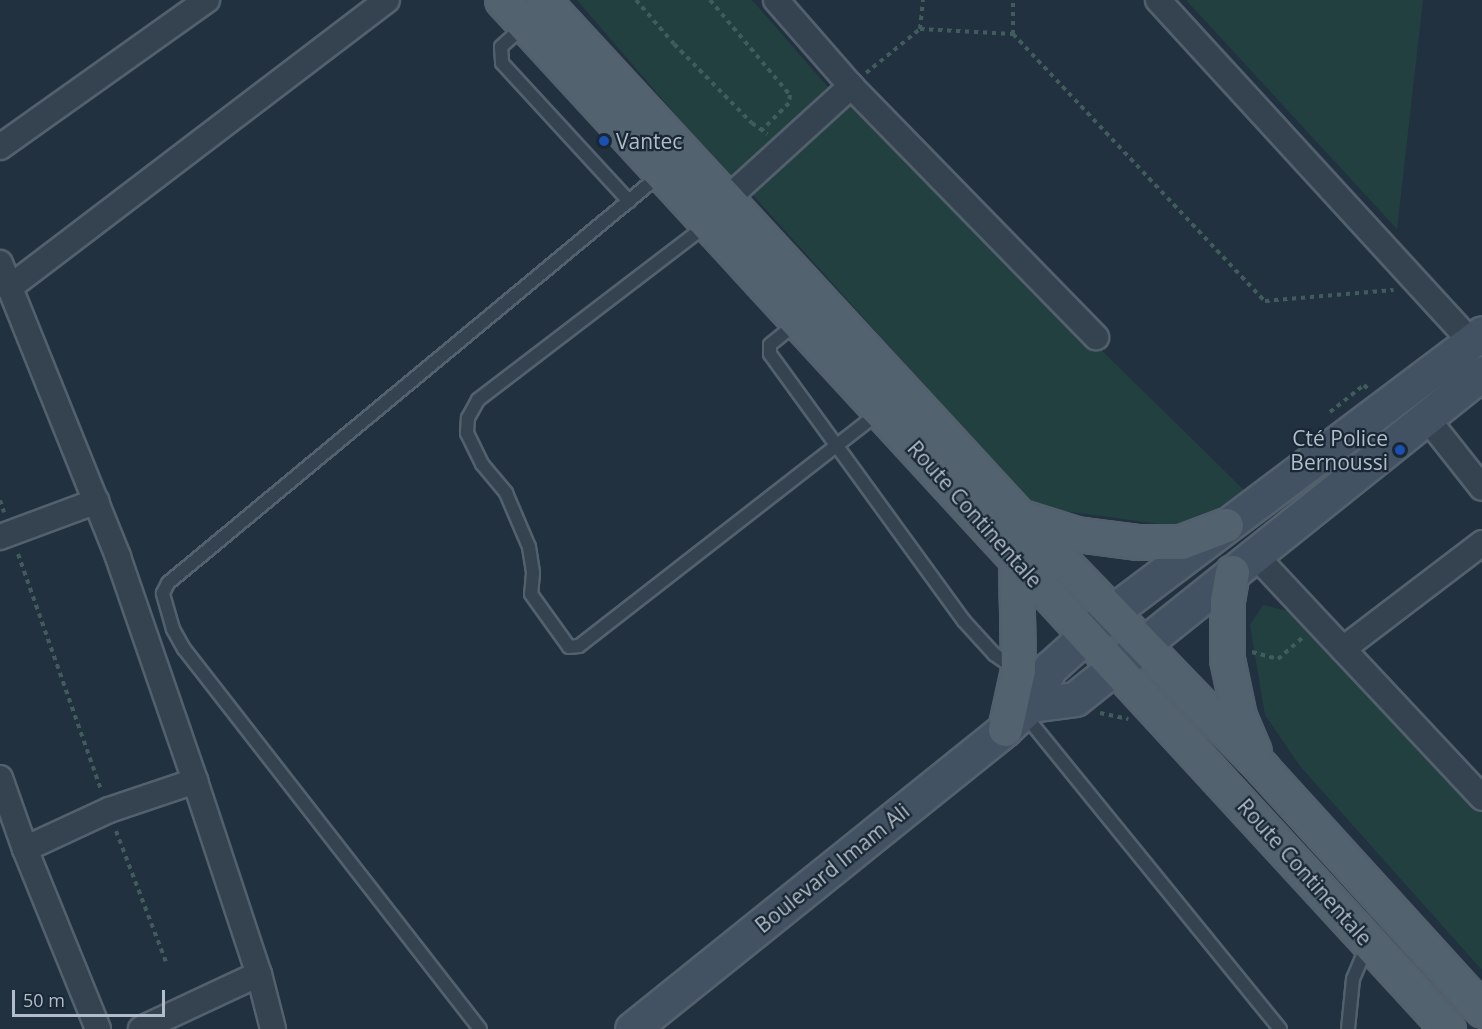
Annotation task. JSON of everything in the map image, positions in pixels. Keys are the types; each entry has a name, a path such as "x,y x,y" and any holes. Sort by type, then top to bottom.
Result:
{"main road":[{"name":"Route Continentale","path":"502,0 534,12 718,211 1019,516 1263,769 1482,1010"},
{"name":"Route Continentale","path":"534,12 662,174 718,211 798,322 1448,1029"},
{"path":"1019,516 1076,534 1138,542 1181,542 1226,525"},
{"path":"1016,558 1020,716"},
{"path":"1243,563 1227,601 1226,645 1231,688 1239,716 1263,769"}],"street":[{"path":"0,147 207,0"},
{"path":"7,298 387,0"},
{"path":"776,0 850,86 1096,337"},
{"path":"1020,716 1050,668 1112,612 1476,338 1158,0"},
{"path":"718,211 850,86"},
{"path":"0,263 7,298 97,501 195,781 258,974 273,1029"},
{"path":"1020,716 1075,699 1482,373"},
{"path":"1426,417 1482,488"},
{"path":"5,535 97,501"},
{"path":"1343,649 1478,555"},
{"path":"1243,563 1319,623 1482,798"},
{"name":"Boulevard Imam Ali","path":"639,1027 1020,716"},
{"path":"0,778 25,849 98,1029"},
{"path":"25,849 108,810 195,781"},
{"path":"141,1029 258,974"}],"lane":[{"path":"534,12 501,47 502,63 629,201"},
{"path":"480,1029 184,649 173,629 163,593 168,584 662,174"},
{"path":"718,211 478,400 468,418 467,433 482,464 506,493 529,547 533,573 531,594 568,647 579,646 881,411"},
{"path":"798,322 770,345 770,354 964,621 994,654 1018,670"},
{"path":"1020,716 1280,1029"},
{"path":"1348,1029 1353,979 1368,942"}],"path":[{"path":"636,0 674,44 762,130 784,147"},
{"path":"710,0 790,95 789,103 762,130"},
{"path":"920,29 923,0"},
{"path":"1013,0 1013,34 1265,302 1398,290"},
{"path":"850,86 920,29 1013,34"},
{"path":"1328,414 1364,385 1371,392"},
{"path":"5,535 165,962"},
{"path":"1226,645 1278,659 1319,623"}],"green space":[{"path":"577,0 752,0 828,87 730,178"},
{"path":"1186,0 1423,0 1397,229"},
{"path":"849,103 1244,490 1190,528 1034,507 752,194"},
{"path":"1263,605 1297,613 1343,665 1482,810 1482,970 1300,766 1265,715 1250,625"}],"place":[{"name":"Vantec","path":"604,141"},
{"name":"Cté Police Bernoussi","path":"1400,450"}]}
